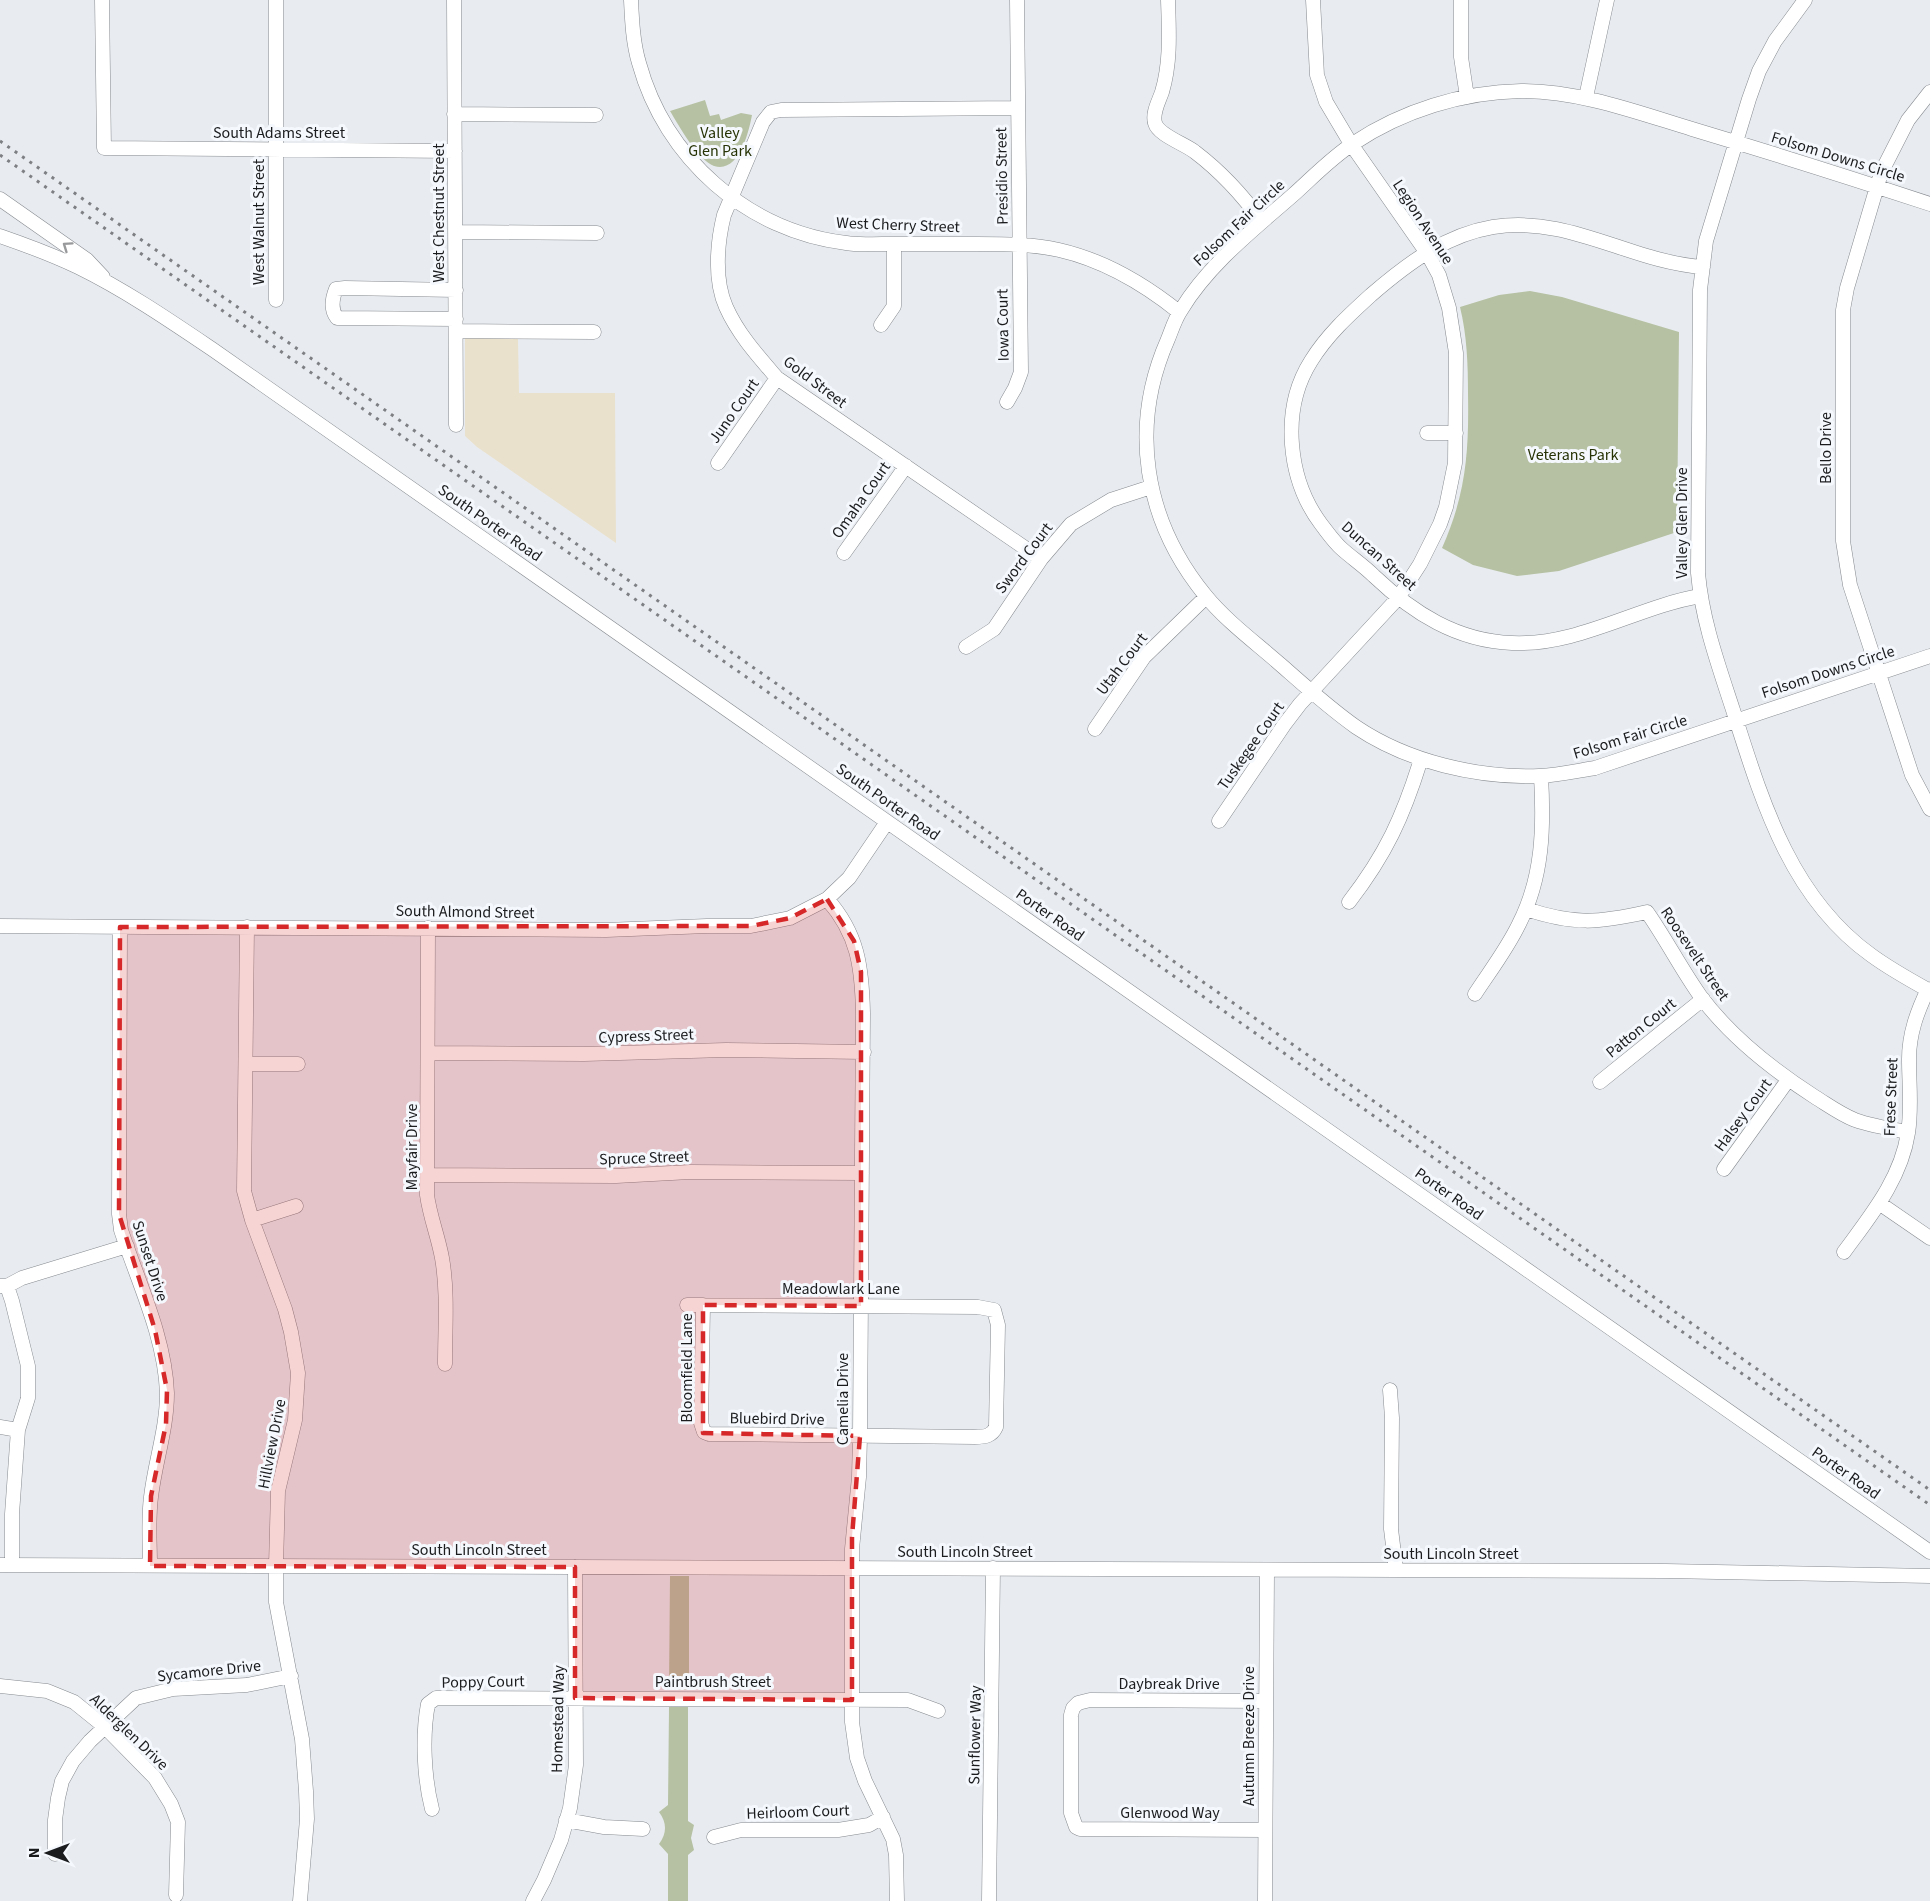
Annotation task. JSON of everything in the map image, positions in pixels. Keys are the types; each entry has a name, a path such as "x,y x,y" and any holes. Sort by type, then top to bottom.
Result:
{"street":[{"name":"South Adams Street","path":"102,0 104,148 455,151"},
{"name":"West Walnut Street","path":"276,0 276,300"},
{"name":"West Chestnut Street","path":"454,0 456,425"},
{"name":"West Cherry Street","path":"631,0 638,61 663,123 682,151 703,174 731,198 778,225 810,236 846,243 1020,244 1059,250 1094,261 1132,280 1179,312"},
{"name":"Presidio Street","path":"1017,0 1020,244"},
{"path":"1168,0 1170,43 1166,76 1154,115 1155,126 1161,132 1195,151 1218,172 1262,222"},
{"name":"Legion Avenue","path":"1312,693 1398,598 1431,545 1446,507 1455,463 1456,433 1455,340 1449,308 1439,275 1427,253 1351,144 1326,102 1317,75 1313,0"},
{"path":"1461,0 1461,57 1467,97"},
{"path":"1586,97 1607,0"},
{"name":"Valley Glen Drive","path":"1805,0 1776,41 1760,71 1706,241 1700,302 1698,573 1700,596 1706,625 1736,721 1776,835 1803,883 1828,915 1851,939 1870,954 1929,990"},
{"name":"Folsom Fair Circle","path":"1736,142 1586,97 1520,91 1467,97 1401,118 1351,144 1214,267 1179,312 1158,360 1146,421 1146,450 1151,487 1162,522 1183,566 1206,597 1312,693 1359,729 1384,743 1421,759 1481,773 1541,776 1595,768 1736,721"},
{"name":"Bello Drive","path":"1930,92 1908,120 1881,174 1847,288 1843,310 1843,541 1846,564 1850,585 1912,775 1930,809"},
{"name":"Gold Street","path":"1018,108 781,110 771,112 763,122 731,198 720,231 717,268 725,306 745,340 777,378 1041,559"},
{"path":"454,114 596,115"},
{"name":"Folsom Downs Circle","path":"1736,142 1930,204"},
{"path":"0,200 87,260 111,285"},
{"name":"Duncan Street","path":"1700,596 1680,599 1558,639 1513,643 1472,638 1450,630 1430,620 1398,598 1341,548 1320,523 1304,496 1295,468 1292,439 1293,412 1299,386 1310,362 1327,338 1396,273 1450,240 1496,226 1538,225 1565,230 1683,266 1703,267"},
{"path":"455,232 597,233"},
{"name":"South Porter Road","path":"0,236 76,266 169,320 947,863"},
{"path":"881,325 894,306 894,244"},
{"name":"Iowa Court","path":"1007,402 1016,388 1021,372 1020,244"},
{"path":"456,290 345,288 336,290 333,312 337,318 594,332"},
{"name":"Juno Court","path":"718,463 777,378"},
{"path":"1428,434 1456,433"},
{"name":"Omaha Court","path":"844,553 906,466"},
{"name":"Sword Court","path":"966,647 994,629 1041,559 1071,524 1111,500 1151,487"},
{"name":"Utah Court","path":"1095,729 1144,657 1206,597"},
{"name":"Folsom Downs Circle","path":"1736,721 1930,656"},
{"name":"Tuskegee Court","path":"1219,821 1284,725 1312,693"},
{"path":"1348,902 1371,873 1384,851 1411,793 1421,759"},
{"path":"1475,994 1519,926 1537,873 1544,812 1541,776"},
{"name":"South Almond Street","path":"0,926 606,930 751,926 790,918 827,899 855,871 887,822"},
{"name":"Porter Road","path":"947,863 1930,1552"},
{"name":"Camelia Drive","path":"827,899 846,924 854,941 863,992 860,1436 859,1477 852,1537 854,1740 865,1781 893,1839 896,1855 897,1901"},
{"name":"Roosevelt Street","path":"1526,909 1551,917 1589,922 1647,912 1668,948 1703,999 1738,1038 1788,1080 1838,1112 1854,1120 1908,1132"},
{"name":"Sunset Drive","path":"120,927 118,1193 121,1230 155,1330 167,1390 164,1434 151,1496 150,1566"},
{"name":"Hillview Drive","path":"247,927 244,1185 246,1203 285,1309 298,1373 295,1420 278,1491 276,1602 302,1739 307,1819 300,1901"},
{"name":"Mayfair Drive","path":"428,928 429,1213 439,1241 444,1276 445,1364"},
{"name":"Frese Street","path":"1844,1252 1890,1188 1904,1155 1908,1132 1910,1043 1918,1011 1929,990"},
{"name":"Patton Court","path":"1600,1082 1703,999"},
{"name":"Cypress Street","path":"429,1053 584,1054 726,1050 864,1052"},
{"path":"246,1064 298,1064"},
{"name":"Halsey Court","path":"1724,1169 1788,1080"},
{"name":"Spruce Street","path":"428,1175 616,1176 690,1172 862,1173"},
{"path":"1879,1203 1930,1238"},
{"path":"252,1220 296,1206"},
{"path":"6,1565 18,1430 28,1398 28,1366 3,1286 127,1246"},
{"name":"Meadowlark Lane","path":"687,1305 978,1307 994,1310 998,1324 998,1418 993,1433"},
{"name":"Bloomfield Lane","path":"703,1305 701,1423 704,1432"},
{"path":"1390,1390 1392,1418 1390,1529 1396,1570"},
{"path":"0,1427 18,1430"},
{"name":"Bluebird Drive","path":"704,1432 724,1435 975,1437 985,1437 993,1433"},
{"name":"South Lincoln Street","path":"6,1565 1396,1570 1930,1576"},
{"name":"Homestead Way","path":"533,1901 553,1861 570,1808 576,1765 575,1567"},
{"name":"Sunflower Way","path":"989,1901 993,1568"},
{"name":"Autumn Breeze Drive","path":"1265,1901 1267,1571"},
{"name":"Sycamore Drive","path":"55,1854 55,1820 62,1781 73,1761 136,1698 173,1689 247,1685 291,1676"},
{"name":"Alderglen Drive","path":"0,1686 47,1691 74,1702 105,1727 155,1778 171,1804 178,1822 176,1895"},
{"name":"Poppy Court","path":"432,1809 426,1775 427,1713 428,1704 432,1700 441,1698 575,1698"},
{"name":"Paintbrush Street","path":"575,1698 908,1700 938,1711"},
{"name":"Daybreak Drive","path":"1076,1827 1071,1813 1071,1714 1075,1705 1090,1700 1265,1701"},
{"name":"Heirloom Court","path":"714,1838 741,1830 838,1830 869,1825 883,1817"},
{"path":"566,1820 604,1827 643,1829"},
{"name":"Glenwood Way","path":"1076,1827 1088,1829 1265,1830"}],"highlighted area":[{"path":"827,899 854,941 861,972 861,1306 703,1305 703,1433 860,1436 852,1537 852,1700 575,1698 575,1567 150,1566 151,1496 166,1424 167,1390 155,1330 119,1214 120,927 751,926 790,918"}],"shaded area":[{"path":"465,338 518,338 519,393 615,393 616,543 477,447 465,436"}],"green space":[{"name":"Valley Glen Park","path":"705,100 710,116 719,114 721,120 741,113 752,115 741,150 730,164 723,167 714,166 702,157 689,142 670,111"},
{"name":"Veterans Park","path":"1530,291 1562,297 1679,332 1677,532 1559,571 1517,576 1473,565 1442,548 1461,491 1467,454 1467,361 1460,307 1499,295"},
{"path":"670,1576 689,1576 689,1690 669,1690"},
{"path":"669,1707 688,1707 688,1821 694,1825 691,1838 694,1850 688,1855 688,1901 668,1901 668,1854 659,1844 664,1836 665,1828 664,1820 659,1812 668,1805"}],"railway":[{"path":"0,141 1930,1490"},
{"path":"0,155 1930,1505"}]}
